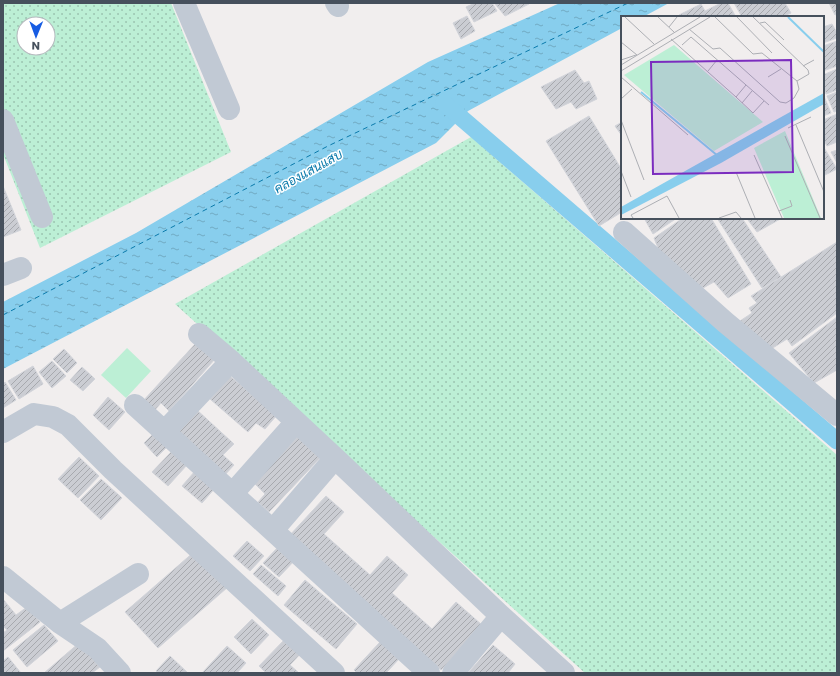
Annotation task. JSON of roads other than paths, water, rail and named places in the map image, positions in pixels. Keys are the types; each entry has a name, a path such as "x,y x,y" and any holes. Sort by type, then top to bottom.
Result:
{"street":[{"path":"184,3 229,109"},
{"path":"3,120 42,217"},
{"path":"624,232 725,322 837,415"},
{"path":"199,334 231,361 501,616 564,673"},
{"path":"164,432 231,361"},
{"path":"135,405 234,493 429,673"},
{"path":"3,432 34,414 53,417 68,425 113,470 334,673"},
{"path":"234,493 296,422"},
{"path":"273,530 335,458"},
{"path":"60,623 138,574"},
{"path":"3,577 60,623 97,648 120,673"},
{"path":"453,673 501,616"}],"water":[{"name":"คลองแสนแสบ","path":"560,3 669,3 645,16 621,16 621,29 468,111 436,143 3,369 3,302 136,233 428,62"}],"waterway":[{"path":"444,103 837,441"}]}
